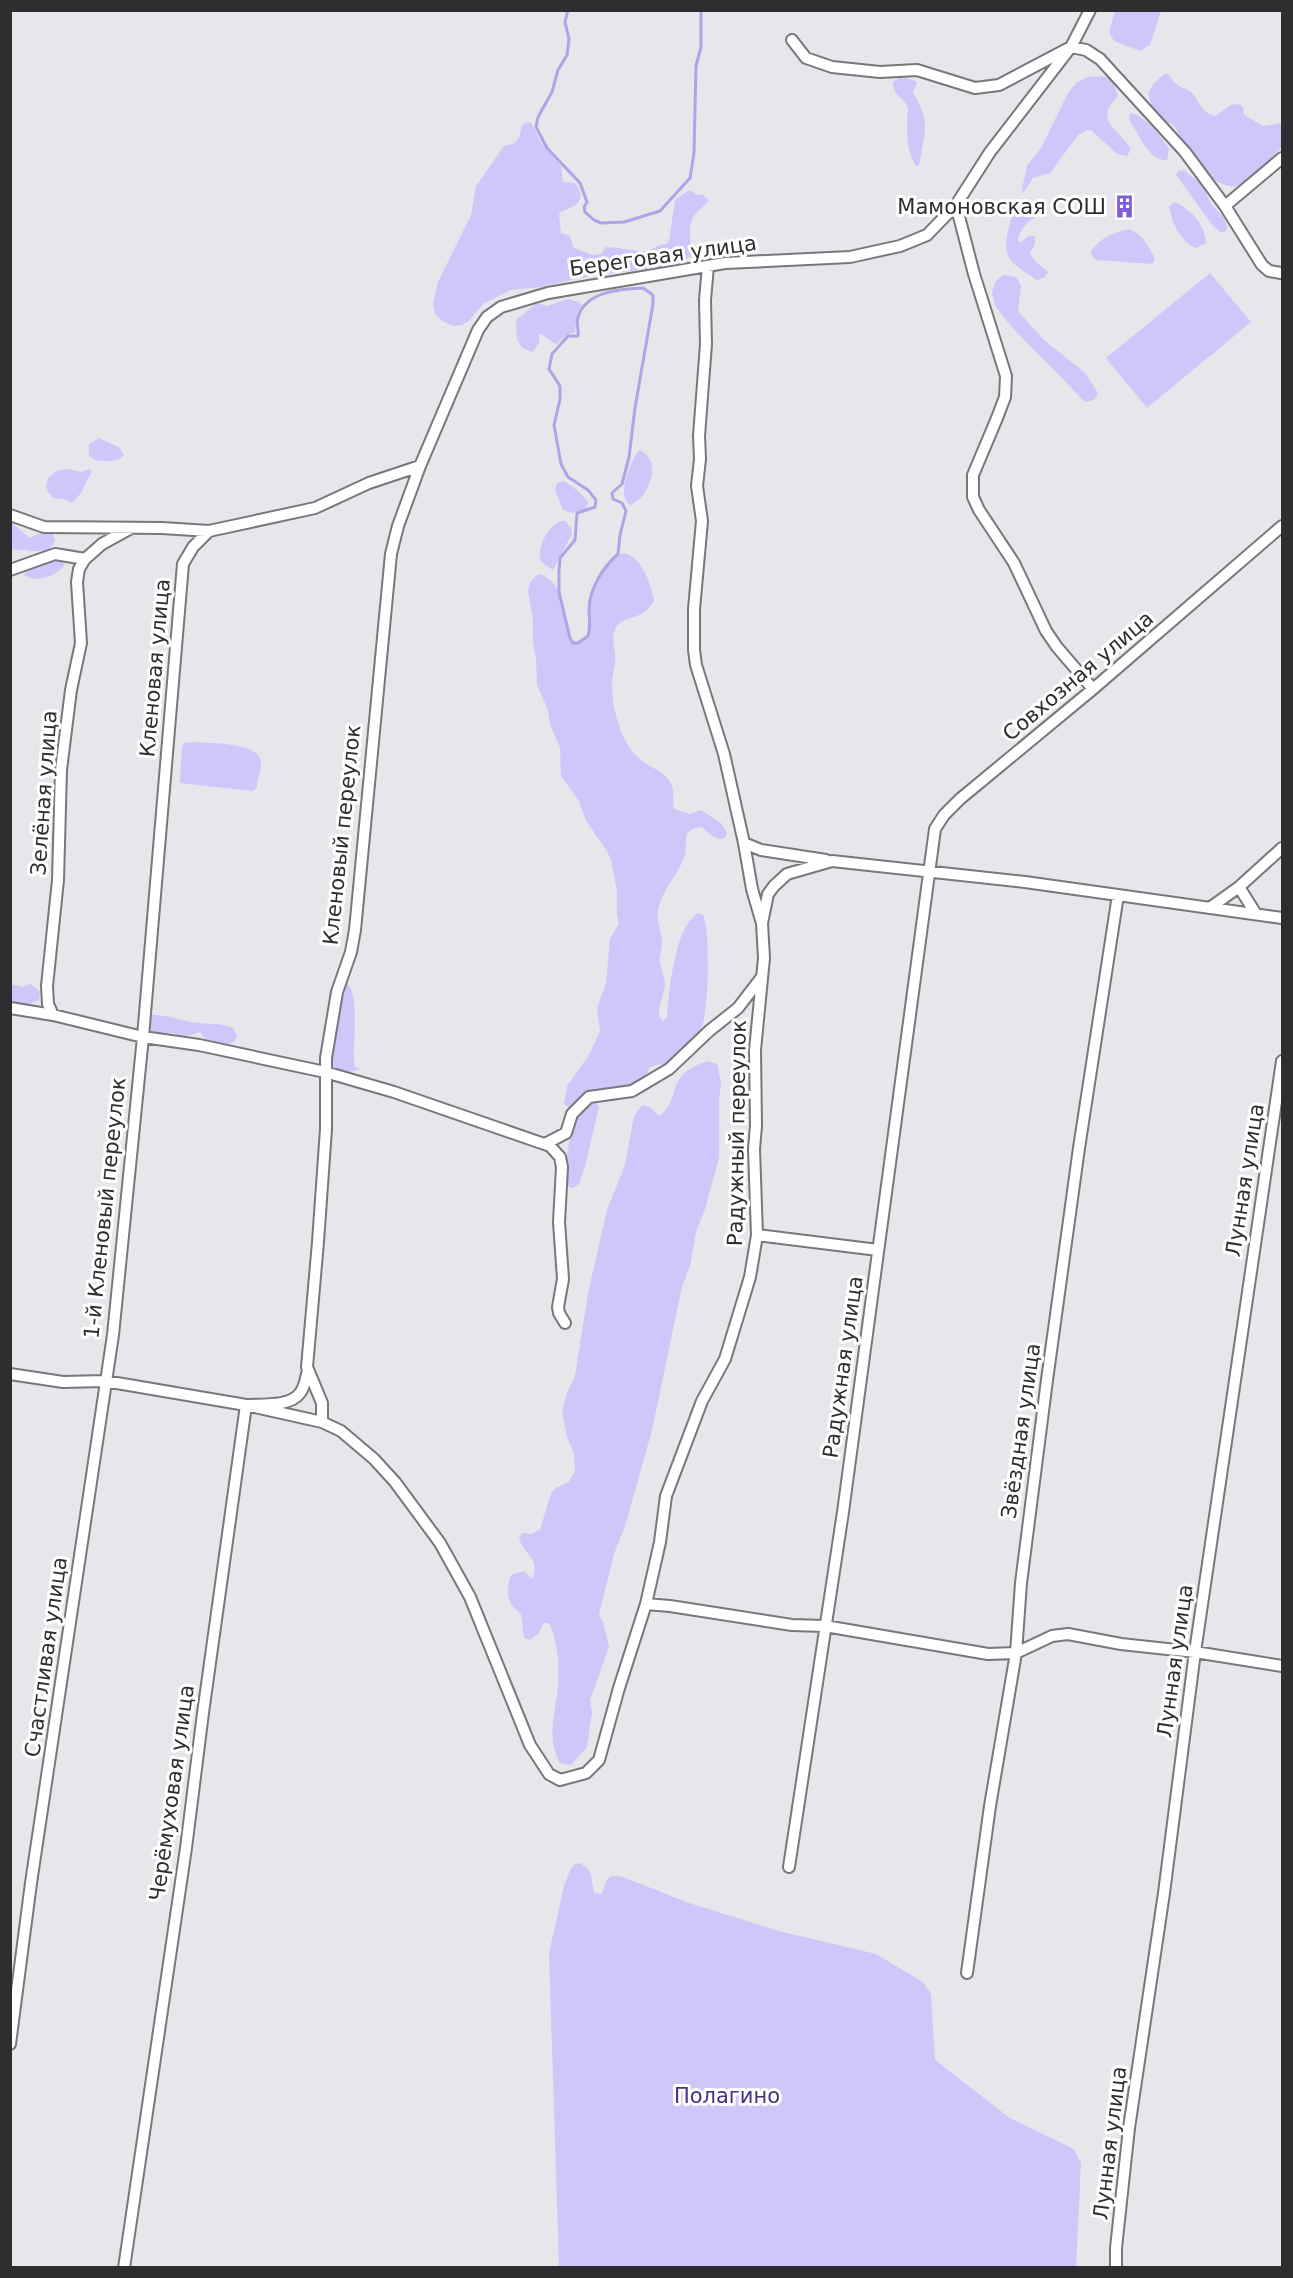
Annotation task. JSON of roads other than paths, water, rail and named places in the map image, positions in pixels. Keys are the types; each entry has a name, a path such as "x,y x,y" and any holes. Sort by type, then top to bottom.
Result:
{"street":[{"name":"Береговая улица","path":"487,318 501,307 538,295 708,266 760,261 826,260 873,254 927,235 956,205 990,152 1071,47 1090,10"},
{"path":"792,39 806,57 832,67 887,73 917,70 975,88 999,85 1071,47 1086,50 1100,59 1185,153 1225,206 1262,265 1269,271 1281,273"},
{"path":"1225,206 1282,158"},
{"path":"956,205 1006,376 1005,397 972,475 974,497 1008,553 1046,631 1093,689"},
{"path":"708,266 705,300 706,344 697,486 702,521 694,609 694,650 703,691 713,715 724,754 752,889 762,923"},
{"name":"Кленовый переулок","path":"322,1422 322,1403 308,1370 326,1129 325,1072 328,1037 335,1000 356,930 391,554 398,526 420,466 466,354 487,318"},
{"path":"10,515 44,527 162,528 209,531 315,508 369,483 420,466"},
{"name":"Совхозная улица","path":"930,872 933,838 938,822 944,815 1282,526"},
{"path":"10,570 55,554 85,558 102,544 131,528"},
{"name":"Кленовая улица","path":"143,1037 183,568 189,552 209,531"},
{"name":"Зелёная улица","path":"53,1016 48,1004 47,986 58,880 61,770 71,690 81,644 77,582 79,569 85,558"},
{"path":"744,843 761,850 832,861"},
{"path":"1211,907 1239,887 1282,848"},
{"name":"Радужный переулок","path":"322,1422 342,1431 374,1458 395,1482 440,1543 470,1597 526,1735 549,1774 560,1780 590,1771 601,1753 646,1604 660,1542 666,1496 697,1413 725,1359 750,1277 757,1235 754,1149 756,1050 764,943 762,923 768,894 780,879 801,868 832,861 1025,882 1282,918"},
{"name":"Радужная улица","path":"789,1867 805,1775 843,1512 930,872"},
{"path":"1239,887 1256,914"},
{"name":"Звёздная улица","path":"967,1973 990,1806 1016,1653 1021,1582 1047,1380 1118,895"},
{"path":"545,1144 566,1132 572,1114 590,1097 632,1091 669,1069 709,1031 738,1008 762,976"},
{"path":"10,1008 143,1037 199,1045 325,1072 394,1092 554,1149 560,1157 562,1167 559,1222 563,1279 558,1307 565,1323"},
{"name":"1-й Кленовый переулок","path":"105,1382 113,1335 143,1037"},
{"name":"Лунная улица","path":"1116,2268 1116,2248 1130,2127 1164,1893 1195,1652 1282,1061"},
{"path":"757,1235 878,1250"},
{"path":"246,1405 289,1401 301,1392 308,1370"},
{"path":"10,1374 63,1382 105,1382 246,1405 322,1422"},
{"name":"Счастливая улица","path":"10,2044 31,1882 51,1762 105,1382"},
{"name":"Черёмуховая улица","path":"124,2268 186,1848 202,1713 246,1405"},
{"path":"646,1604 792,1625 825,1626 988,1654 1016,1653 1062,1634 1282,1666"}],"waterway":[{"path":"568,10 565,22 569,39 567,55 558,70 552,92 538,117 536,127 547,148 580,183 587,202 584,207 585,212 601,223 624,222 660,211 690,178 694,153 696,66 701,47 701,10"},
{"path":"643,288 653,295 653,304 629,457 622,484 612,493 613,499 622,503 626,511 618,554 602,572 592,593 588,636 578,643 573,643 559,592 560,558 575,540 577,513 595,507 596,500 588,490 568,477 561,464 554,425 560,399 560,386 549,369 552,354 568,336 578,336 578,317 588,302 605,293 643,288"}],"place":[{"name":"Мамоновская СОШ","path":"1124,207"}],"park label":[{"name":"Полагино","path":"727,2096"}]}
